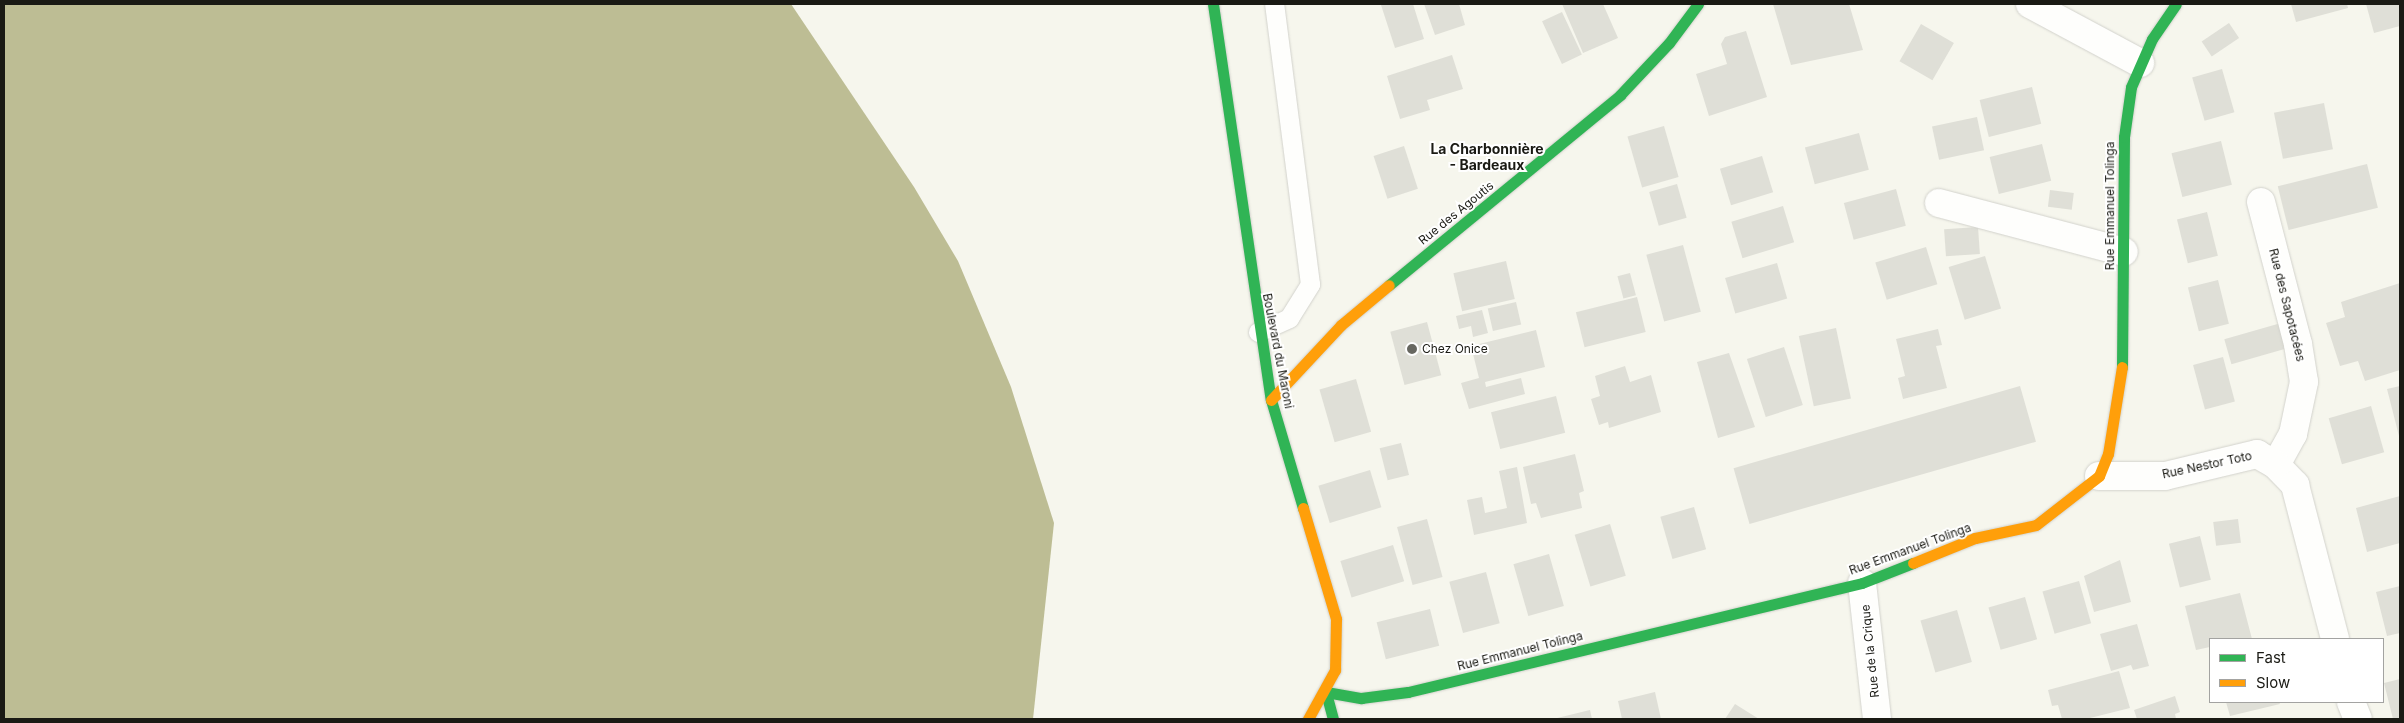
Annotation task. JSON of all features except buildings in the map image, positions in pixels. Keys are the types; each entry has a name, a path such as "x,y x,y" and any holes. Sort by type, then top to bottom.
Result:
{"street":[{"name":"Boulevard du Maroni","path":"1213,4 1258,332 1271,400 1336,619 1335,670 1326,692 1308,719"},
{"name":"Rue des Agoutis","path":"1271,400 1341,325 1620,95 1669,43 1698,4"},
{"path":"2030,4 2140,63"},
{"name":"Rue Emmanuel Tolinga","path":"1326,692 1361,698 1408,692 1862,583 1975,538 2008,534 2036,525 2099,476 2113,430 2124,357 2125,128 2131,87 2140,63 2176,4"},
{"name":"Rue des Sapotacées","path":"2261,202 2298,344 2304,382 2293,434 2276,464"},
{"path":"1939,203 2124,252"},
{"name":"Rue Nestor Toto","path":"2099,476 2165,476 2257,454 2276,464 2295,484 2335,638"},
{"name":"Rue de la Crique","path":"1862,583 1877,719"},
{"path":"1326,692 1333,719"},
{"path":"2351,703 2358,719"}],"lane":[{"path":"1258,332 1289,318 1310,284 1274,4"}],"shaded area":[{"path":"4,4 791,4 914,187 958,261 1011,387 1054,523 1033,719 4,719"}],"traffic: fast":[{"path":"1213,4 1271,400 1303,508"},
{"path":"1389,285 1620,95 1669,43 1698,4"},
{"path":"2122,367 2124,137 2131,87 2152,39 2176,4"},
{"path":"1333,719 1326,692 1361,698 1408,692 1862,583 1913,563"}],"traffic: slow":[{"path":"1271,400 1341,325 1389,285"},
{"path":"1913,563 1975,538 2036,525 2099,476 2108,454 2122,367"},
{"path":"1303,508 1336,619 1335,670 1308,719"}],"place":[{"name":"Chez Onice","path":"1412,349"}],"district":[{"name":"La Charbonnière - Bardeaux","path":"1487,158"}]}
